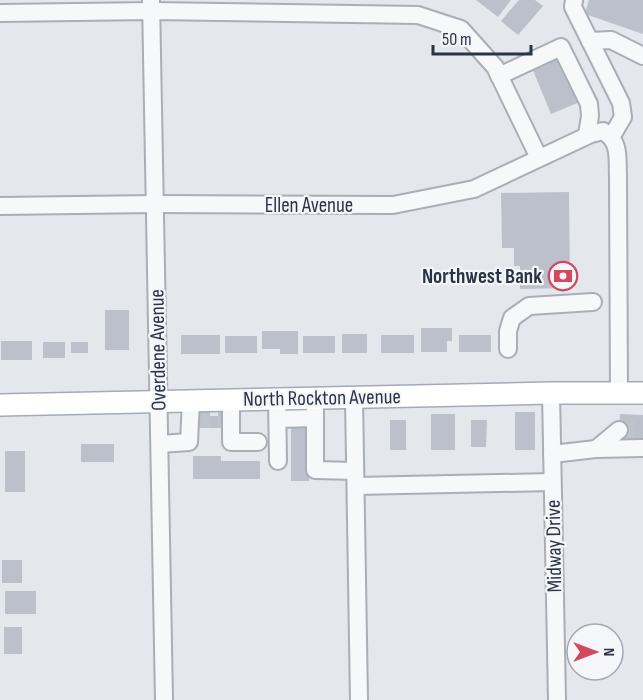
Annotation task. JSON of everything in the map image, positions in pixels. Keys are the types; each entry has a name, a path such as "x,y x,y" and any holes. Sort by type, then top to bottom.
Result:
{"main road":[{"name":"North Rockton Avenue","path":"0,405 159,402 192,420 231,400 278,409 315,408 354,398 643,393"}],"street":[{"path":"574,0 573,7 621,103 623,117 601,134"},
{"path":"0,13 152,6 418,15 461,29 495,67 539,158"},
{"name":"Overdene Avenue","path":"152,6 164,700"},
{"path":"590,41 611,40 643,56"},
{"path":"500,76 561,47 589,104 590,116 601,134 616,147 619,393"},
{"name":"Ellen Avenue","path":"0,206 393,205 474,189 539,158 601,134"},
{"path":"508,349 508,331 512,318 529,306 593,302"},
{"name":"Midway Drive","path":"551,393 557,700"},
{"path":"354,398 359,700"},
{"path":"231,400 225,425 231,442 258,442"},
{"path":"315,408 315,470 356,478 552,482"},
{"path":"278,409 278,461"},
{"path":"160,444 189,442 192,420"},
{"path":"596,449 619,430"},
{"path":"552,454 596,449 643,448"}],"building":[{"path":"476,0 511,0 498,17"},
{"path":"519,0 535,0 543,6 518,35 501,21"},
{"path":"589,0 643,0 643,34 585,14"},
{"path":"562,55 582,101 551,114 532,68"},
{"path":"569,192 570,288 520,289 520,266 514,266 514,248 502,248 501,193"},
{"path":"105,310 129,310 129,350 105,350"},
{"path":"421,328 452,328 452,341 447,341 447,352 421,352"},
{"path":"262,331 298,331 298,354 280,354 280,349 262,349"},
{"path":"342,334 367,334 367,353 342,353"},
{"path":"181,335 220,335 220,354 181,354"},
{"path":"381,335 414,335 414,353 381,353"},
{"path":"459,335 491,335 491,352 459,352"},
{"path":"225,336 257,336 257,353 225,353"},
{"path":"303,336 335,336 335,353 303,353"},
{"path":"1,341 32,341 32,360 1,360"},
{"path":"43,342 65,342 65,358 43,358"},
{"path":"71,342 88,342 88,353 71,353"},
{"path":"515,412 535,412 535,450 515,450"},
{"path":"431,414 455,414 455,450 431,450"},
{"path":"620,414 643,415 643,445 619,444"},
{"path":"194,416 224,416 224,428 194,428"},
{"path":"390,420 406,420 406,450 390,450"},
{"path":"471,420 487,420 486,447 471,447"},
{"path":"291,422 309,422 309,481 291,481"},
{"path":"81,444 114,444 114,462 81,462"},
{"path":"5,451 25,451 25,492 5,492"},
{"path":"193,456 221,456 221,461 260,461 260,479 193,479"},
{"path":"2,560 22,560 22,583 2,583"},
{"path":"5,591 36,591 36,614 5,614"},
{"path":"4,627 22,627 22,654 4,654"}],"tunnel":[{"path":"194,420 222,420"},
{"path":"619,430 643,430"}],"place":[{"name":"Northwest Bank","path":"563,276"}]}
